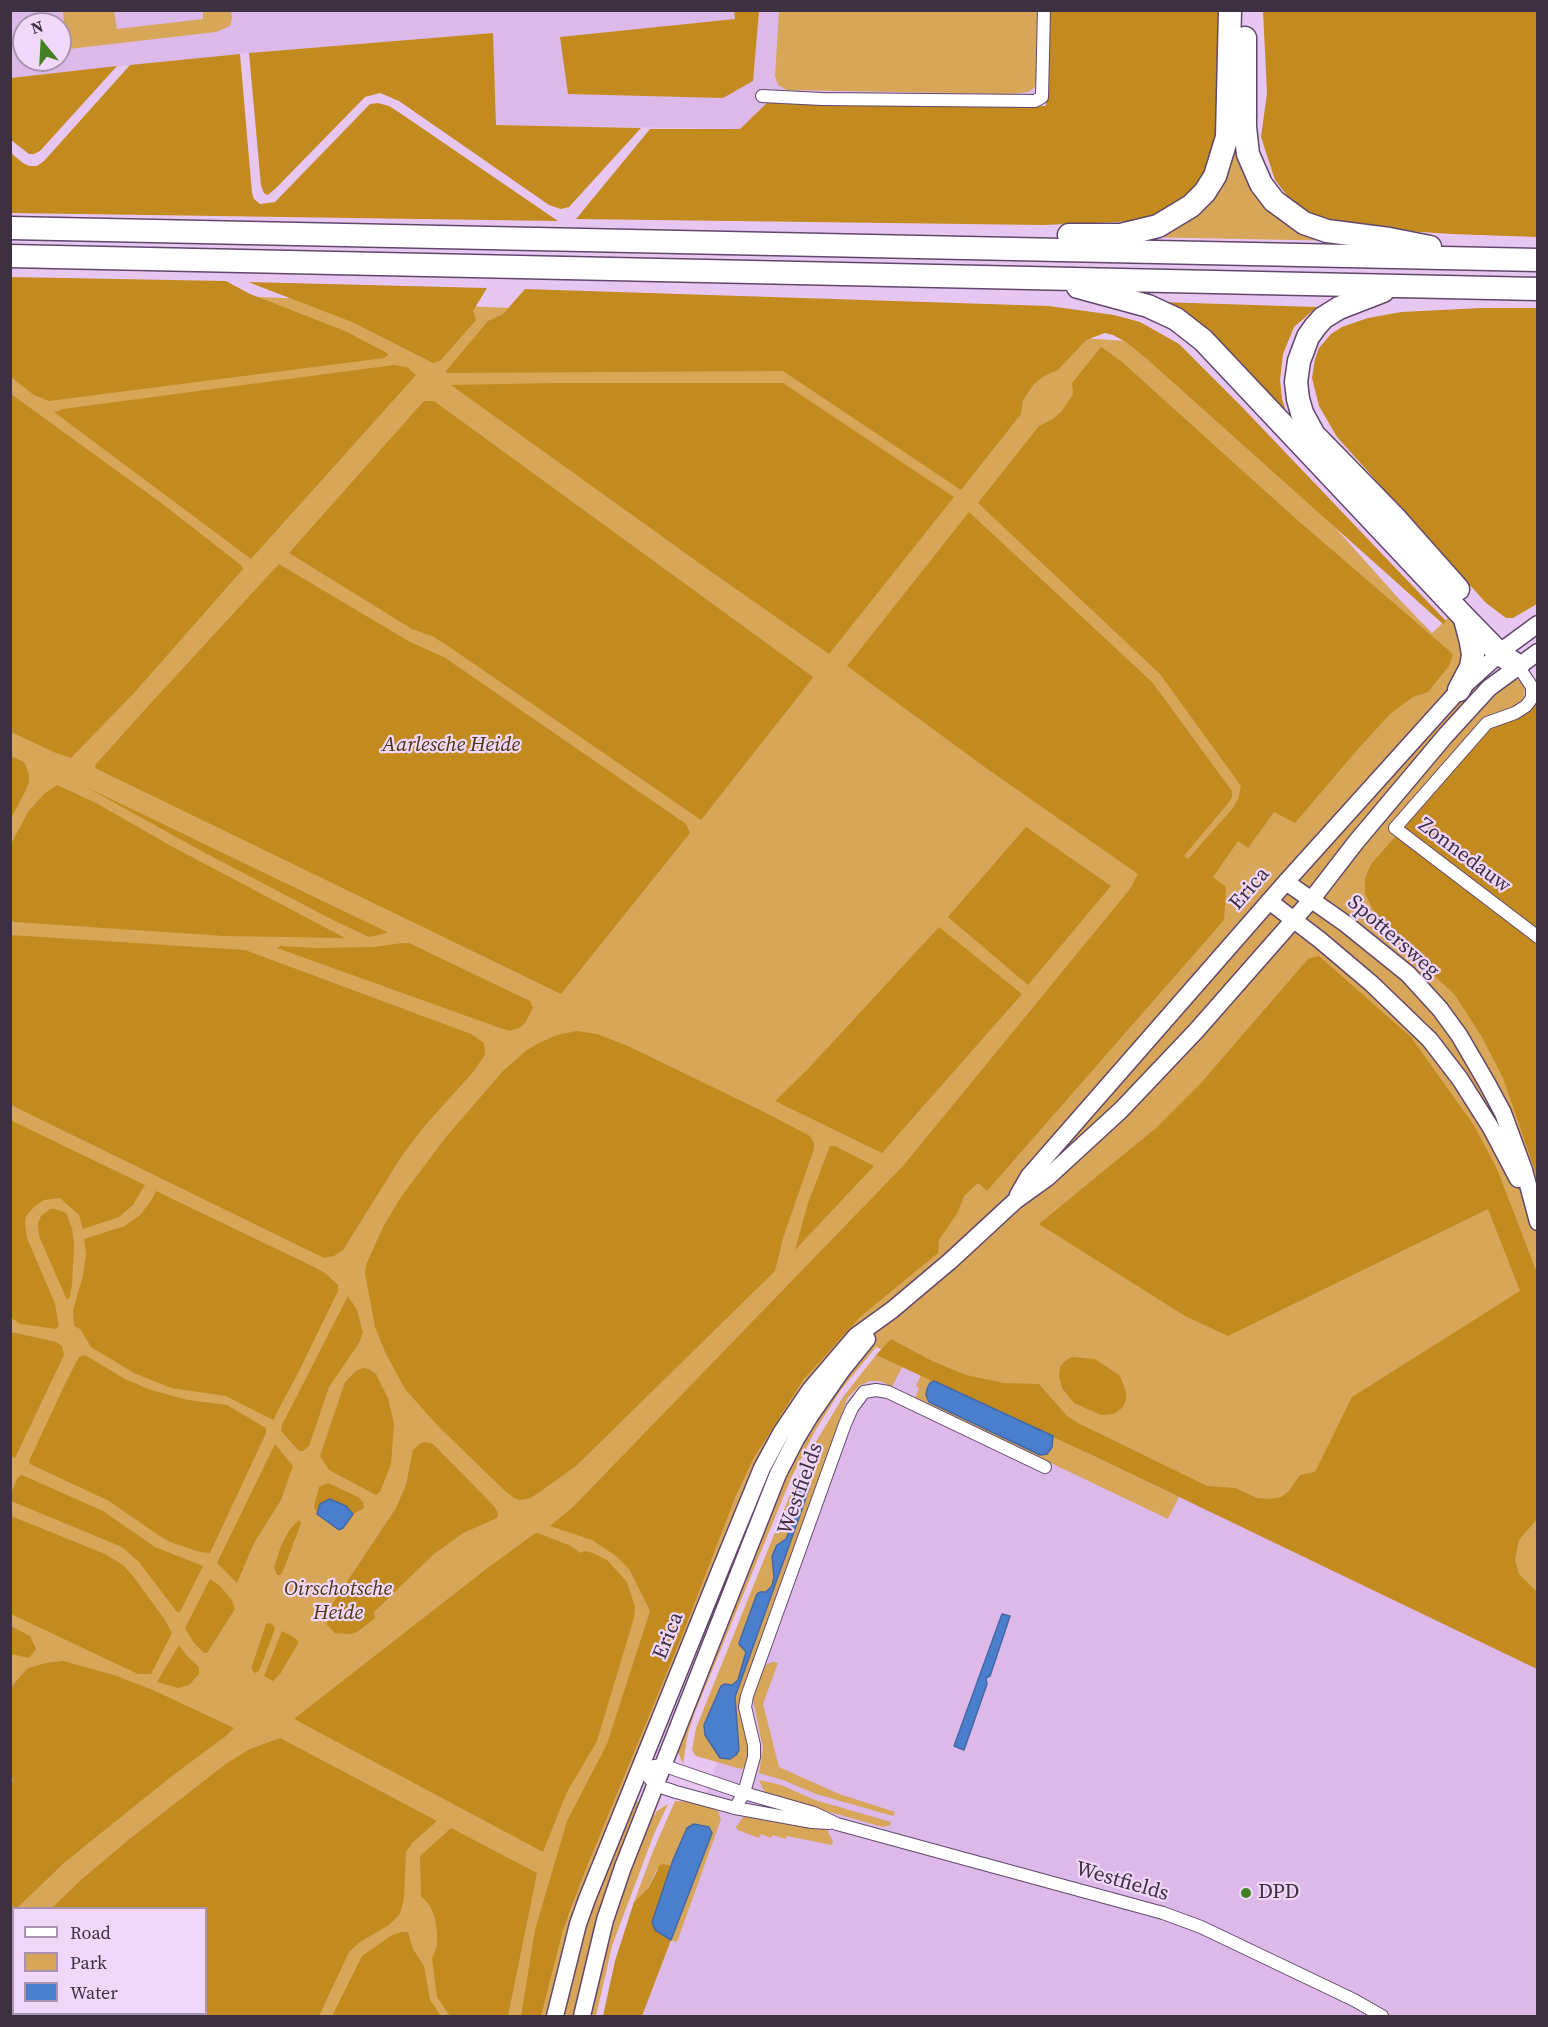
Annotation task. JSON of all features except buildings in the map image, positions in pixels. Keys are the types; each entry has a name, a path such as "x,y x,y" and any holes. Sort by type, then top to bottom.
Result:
{"highway":[{"path":"938,247 1041,236 1121,235 1158,226 1191,206 1205,192 1215,176 1227,137 1230,10"},
{"path":"1245,10 1247,144 1257,176 1274,201 1304,224 1327,231 1389,239 1493,259"},
{"path":"10,228 1538,260"},
{"path":"10,256 1538,289"},
{"path":"1045,278 1148,306 1176,319 1203,340 1464,617 1509,655"},
{"path":"1396,286 1340,308 1323,318 1315,327 1302,350 1297,372 1297,393 1302,412 1314,435 1395,518 1509,655"},
{"path":"1459,690 1471,667 1473,655 1464,617"}],"street":[{"path":"762,96 822,99 1035,101 1042,97 1044,10"},
{"name":"Erica","path":"555,2016 578,1924 762,1468 794,1413 833,1361 856,1336 892,1310 966,1247 1015,1201 1047,1178 1121,1110 1196,1031 1312,899 1356,842 1446,735 1489,688 1509,655 1538,624"},
{"name":"Erica","path":"1015,1201 1029,1176 1286,882 1459,690 1509,655 1538,652"},
{"name":"Zonnedauw","path":"1509,655 1529,681 1532,698 1526,706 1515,713 1487,723 1395,828 1538,937"},
{"name":"Spottersweg","path":"1286,882 1312,899 1408,974 1459,1035 1503,1113 1524,1170 1538,1222"},
{"name":"Spottersweg","path":"1269,902 1372,984 1430,1040 1460,1078 1485,1118 1531,1202"},
{"name":"Erica","path":"582,2016 605,1920 662,1765 778,1474 796,1439 842,1370 892,1310"},
{"name":"Westfields","path":"735,1808 744,1793 754,1757 754,1745 745,1707 747,1696 845,1424 852,1408 864,1392 876,1390 888,1392 1045,1467"},
{"name":"Westfields","path":"641,1768 662,1765 744,1793 814,1813 837,1824 1172,1916 1201,1927 1354,2000 1382,2016"},
{"path":"641,1768 655,1785"},
{"name":"Westfields","path":"655,1785 735,1808 812,1822 837,1824"}],"shaded area":[{"path":"10,11 1050,11 1046,106 769,101 740,129 496,125 493,33 249,53 72,72 72,12 12,12 12,72 68,72 11,78"},
{"path":"891,1350 1537,1643 1537,2016 627,2016 844,1404"}],"green space":[{"path":"114,11 117,29 203,19 203,11 231,11 232,18 230,26 216,32 72,49 72,12 63,12"},
{"path":"734,11 759,11 753,81 723,98 568,94 560,37 735,19"},
{"path":"779,11 1037,11 1036,82 1034,88 1028,92 1011,94 787,90 778,85 775,76"},
{"path":"1050,11 1221,11 1217,137 1202,180 1189,194 1157,216 1139,221 1043,225 576,219 650,129 740,129 769,101 1046,106"},
{"path":"1263,11 1537,11 1537,237 1358,228 1312,217 1292,202 1275,180 1261,137 1267,93"},
{"path":"493,33 496,125 641,128 569,207 561,209 549,205 399,101 380,93 365,97 276,188 267,195 264,193 261,186 249,53"},
{"path":"240,54 252,193 254,199 260,204 275,202 370,104 378,103 389,106 400,113 558,221 11,213 11,153 29,166 37,166 44,161 130,65"},
{"path":"117,66 40,151 29,154 11,140 11,78"},
{"path":"1232,120 1249,173 1344,241 1138,237"},
{"path":"10,277 226,281 250,294 345,331 388,355 384,358 49,401 34,395 11,377"},
{"path":"248,282 487,288 473,311 476,320 441,360 433,363 352,322"},
{"name":"Aarlesche Heide","path":"11,286 873,324 1171,344 1432,633 1450,616 1457,625 1462,639 1462,664 1493,696 1508,682 1515,679 1525,684 1524,700 1517,706 1506,710 1518,722 1537,704 1537,1655 1420,1598 876,1347 840,1391 815,1431 792,1476 695,1712 688,1733 683,1764 676,1747 797,1444 768,1450 550,2016 11,2016","holes":["820,1360 804,1379 754,1458 736,1496 568,1918 573,1893 738,1481 789,1395"]},
{"path":"525,289 1049,306 1114,315 1140,322 1179,344 1446,621 1443,624 1147,359 1113,335 1105,333 1086,340 1058,370 1044,376 1034,384 1023,400 1021,414 961,490 783,371 446,373 488,321 503,314"},
{"path":"1160,302 1317,307 1294,327 1283,354 1280,380 1282,399 1289,420"},
{"path":"1537,308 1537,604 1513,618 1506,618 1486,603 1337,437 1319,406 1312,378 1319,348 1331,334 1342,327 1368,318 1401,312"},
{"path":"1101,347 1121,361 1295,518 1453,654 1449,666 1428,692 1413,697 1390,714 1295,823 1274,812 1248,848 1238,841 1213,877 1226,887 1224,920 987,1191 978,1183 964,1196 958,1212 939,1240 938,1253 860,1317 804,1379 754,1458 736,1496 563,1930 541,2016 521,2016 535,1930 567,1821 607,1744 650,1611 629,1569 616,1556 592,1540 550,1526 573,1507 903,1166 1130,889 1138,874 986,768 847,666 969,512 1152,682 1232,791 1229,802 1184,856 1188,859 1233,808 1238,799 1241,786 1160,674 978,503 1039,426 1062,411 1073,394 1072,383"},
{"path":"394,365 407,367 416,375 251,559 54,412 63,409"},
{"path":"783,383 954,497 829,654 451,385"},
{"path":"11,394 164,505 243,569 135,692 71,758 11,732"},
{"path":"426,401 434,401 813,677 701,820 448,646 432,636 412,629 289,553"},
{"path":"279,564 410,642 444,657 686,824 690,833 561,994 95,768 96,764 150,704"},
{"path":"1537,703 1537,934 1403,826 1485,732"},
{"path":"11,756 24,762 29,774 29,782 11,818"},
{"path":"57,785 96,803 171,846 345,938 224,936 10,920 11,844 28,812 44,794"},
{"path":"86,787 387,933 369,937 331,919"},
{"path":"1026,827 1111,886 1028,985 948,917"},
{"path":"1396,836 1537,942 1537,1176 1503,1078 1482,1037 1455,995 1380,925 1365,893 1365,879 1371,864"},
{"path":"939,927 1022,994 882,1153 775,1101 807,1070"},
{"path":"10,935 245,950 471,1034 484,1043 485,1055 401,1157 343,1250 334,1256 324,1258 11,1105"},
{"path":"409,943 530,1001 533,1008 525,1023 510,1031 500,1028 277,948 280,946 373,947"},
{"path":"1319,956 1411,1037 1475,1127 1497,1169 1537,1273 1537,1519 1519,1540 1515,1560 1519,1574 1537,1592 1537,1669 1094,1456 876,1355 891,1339 932,1361 966,1375 1004,1383 1039,1384 1067,1416 1078,1423 1207,1486 1235,1488 1257,1498 1269,1499 1281,1497 1289,1491 1300,1475 1315,1472 1352,1397 1520,1291 1488,1209 1228,1336 1185,1316 1039,1224 1156,1128 1201,1083 1308,959"},
{"path":"577,1031 597,1034 628,1046 764,1112 810,1136 814,1149 783,1238 775,1271 576,1466 531,1498 520,1500 503,1489 437,1425 405,1389 386,1354 375,1327 365,1273 366,1265 383,1227 401,1197 446,1137 503,1071 537,1044 557,1035"},
{"path":"10,1120 145,1185 133,1205 119,1217 83,1229 79,1215 60,1198 44,1200 26,1216 27,1238 55,1304 59,1326 56,1329 21,1324 11,1318"},
{"path":"830,1146 835,1146 874,1166 795,1250 808,1203"},
{"path":"156,1191 314,1267 338,1285 338,1291 273,1420 226,1396 171,1388 134,1373 91,1347 80,1329 74,1326 73,1310 83,1276 86,1254 84,1239 125,1226 140,1215"},
{"path":"50,1209 66,1213 72,1228 74,1245 72,1284 70,1297 67,1300 39,1236 38,1223 41,1216"},
{"path":"348,1296 357,1310 363,1333 359,1343 329,1387 309,1446 299,1451 281,1431 282,1425"},
{"path":"11,1332 56,1342 62,1346 64,1355 15,1458 10,1456"},
{"path":"85,1355 125,1379 151,1390 188,1400 227,1405 266,1428 266,1433 210,1553 170,1542 109,1501 30,1464 29,1461 66,1382 79,1357"},
{"path":"876,1355 902,1367 892,1387 880,1381 869,1381 859,1386 847,1399 741,1695 740,1712 748,1744 748,1761 745,1767 741,1769 696,1756 692,1750 696,1728 790,1495 817,1440 843,1397","holes":["810,1478 809,1488 736,1693 739,1750 730,1759 717,1754 705,1735 727,1684 732,1685 738,1680 746,1652 739,1642 758,1593 766,1592 772,1586 774,1577 772,1556 780,1543 786,1539 792,1525 791,1508 801,1485"]},
{"path":"1071,1357 1095,1359 1120,1376 1126,1392 1123,1407 1114,1414 1101,1415 1074,1403 1062,1388 1059,1376 1060,1367"},
{"path":"364,1368 376,1374 388,1398 394,1424 391,1464 380,1492 376,1495 329,1470 320,1456 345,1382 357,1370"},
{"path":"921,1375 934,1381 930,1383 1047,1454 1052,1447 1053,1436 1179,1497 1168,1519 915,1398 919,1388 916,1386"},
{"name":"Oirschotsche Heide","path":"426,1442 433,1444 494,1506 498,1513 497,1518 463,1533 434,1554 374,1612 375,1618 357,1632 335,1633 327,1625 327,1612 396,1508 406,1485 413,1450"},
{"path":"275,1444 293,1466 281,1500 254,1543 237,1583 217,1563"},
{"path":"22,1475 103,1511 155,1547 203,1566 180,1612 177,1612 139,1562 122,1547 11,1501 11,1493 18,1477"},
{"path":"328,1483 358,1497 363,1502 364,1508 353,1514 352,1511 318,1508 316,1512 314,1506 319,1487"},
{"path":"11,1516 105,1554 123,1565 133,1576 172,1633 151,1674 138,1674 11,1614"},
{"path":"299,1520 301,1523 285,1566 281,1575 277,1575 274,1567 281,1546 290,1529"},
{"path":"537,1533 569,1545 581,1553 584,1551 593,1553 607,1560 627,1582 635,1607 634,1618 597,1741 567,1792 543,1852 295,1718 485,1570"},
{"path":"210,1579 220,1586 232,1600 235,1609 207,1653 204,1653 194,1643 185,1628"},
{"path":"270,1623 275,1629 259,1671 255,1673 252,1666 266,1624"},
{"path":"11,1626 30,1636 36,1649 29,1658 11,1654"},
{"path":"282,1631 299,1642 280,1674 273,1681 264,1676"},
{"path":"179,1645 199,1667 199,1674 189,1685 178,1688 157,1682"},
{"path":"63,1661 114,1675 153,1690 234,1728 65,1862 18,1907 12,1907 11,1915 10,1794 13,1778 10,1776 11,1687 28,1668"},
{"path":"778,1663 763,1704 779,1767 839,1794 895,1812 893,1816 816,1794 759,1773 763,1748 753,1699 765,1665"},
{"path":"280,1738 437,1821 412,1843 406,1852 404,1898 400,1914 389,1925 360,1942 349,1952 319,2016 174,2016 207,2015 207,1907 53,1907 132,1837 227,1763 250,1749"},
{"path":"759,1780 781,1785 815,1800 891,1822 890,1825 883,1827 773,1796 764,1791"},
{"path":"634,1800 643,1804 591,1946 573,2016 562,2016 583,1919"},
{"path":"675,1801 692,1802 710,1807 718,1811 721,1819 677,1942 671,1940 712,1833 694,1824 673,1860 672,1866 664,1864 656,1871 649,1887 634,1902"},
{"path":"668,1804 654,1834 612,1946 596,2016 586,2016 616,1911 649,1823 657,1811"},
{"path":"755,1814 827,1830 833,1841 832,1845 787,1836 785,1839 773,1835 771,1838 761,1834 759,1838 738,1830 736,1827 743,1817"},
{"path":"451,1828 537,1873 508,2016 450,2016 437,1997 432,1958 437,1946 437,1932 430,1906 421,1897 420,1856"},
{"path":"660,1865 672,1866 655,1930 671,1940 642,2016 603,2016 615,1961 634,1902 649,1887"},
{"path":"408,1932 413,1949 424,1966 430,2000 441,2016 332,2016 362,1956 392,1935"},
{"path":"12,1947 12,2015 148,2015 11,2016 10,1949"}],"water":[{"path":"934,1381 1053,1436 1052,1447 1047,1454 1040,1455 929,1402 926,1395 927,1389"},
{"path":"810,1478 800,1515 735,1697 739,1750 730,1759 720,1758 705,1735 704,1725 721,1686 732,1685 738,1680 746,1652 739,1644 740,1640 757,1594 766,1592 772,1586 774,1577 772,1556 777,1545 786,1539 792,1525 789,1514 791,1508 801,1485"},
{"path":"330,1499 346,1506 353,1514 339,1530 317,1514 320,1504"},
{"path":"1002,1614 1010,1616 990,1676 986,1678 987,1684 964,1750 954,1746"},
{"path":"694,1824 709,1827 712,1833 671,1940 655,1930 652,1922 673,1860 687,1828"}],"place":[{"name":"DPD","path":"1246,1893"}]}
